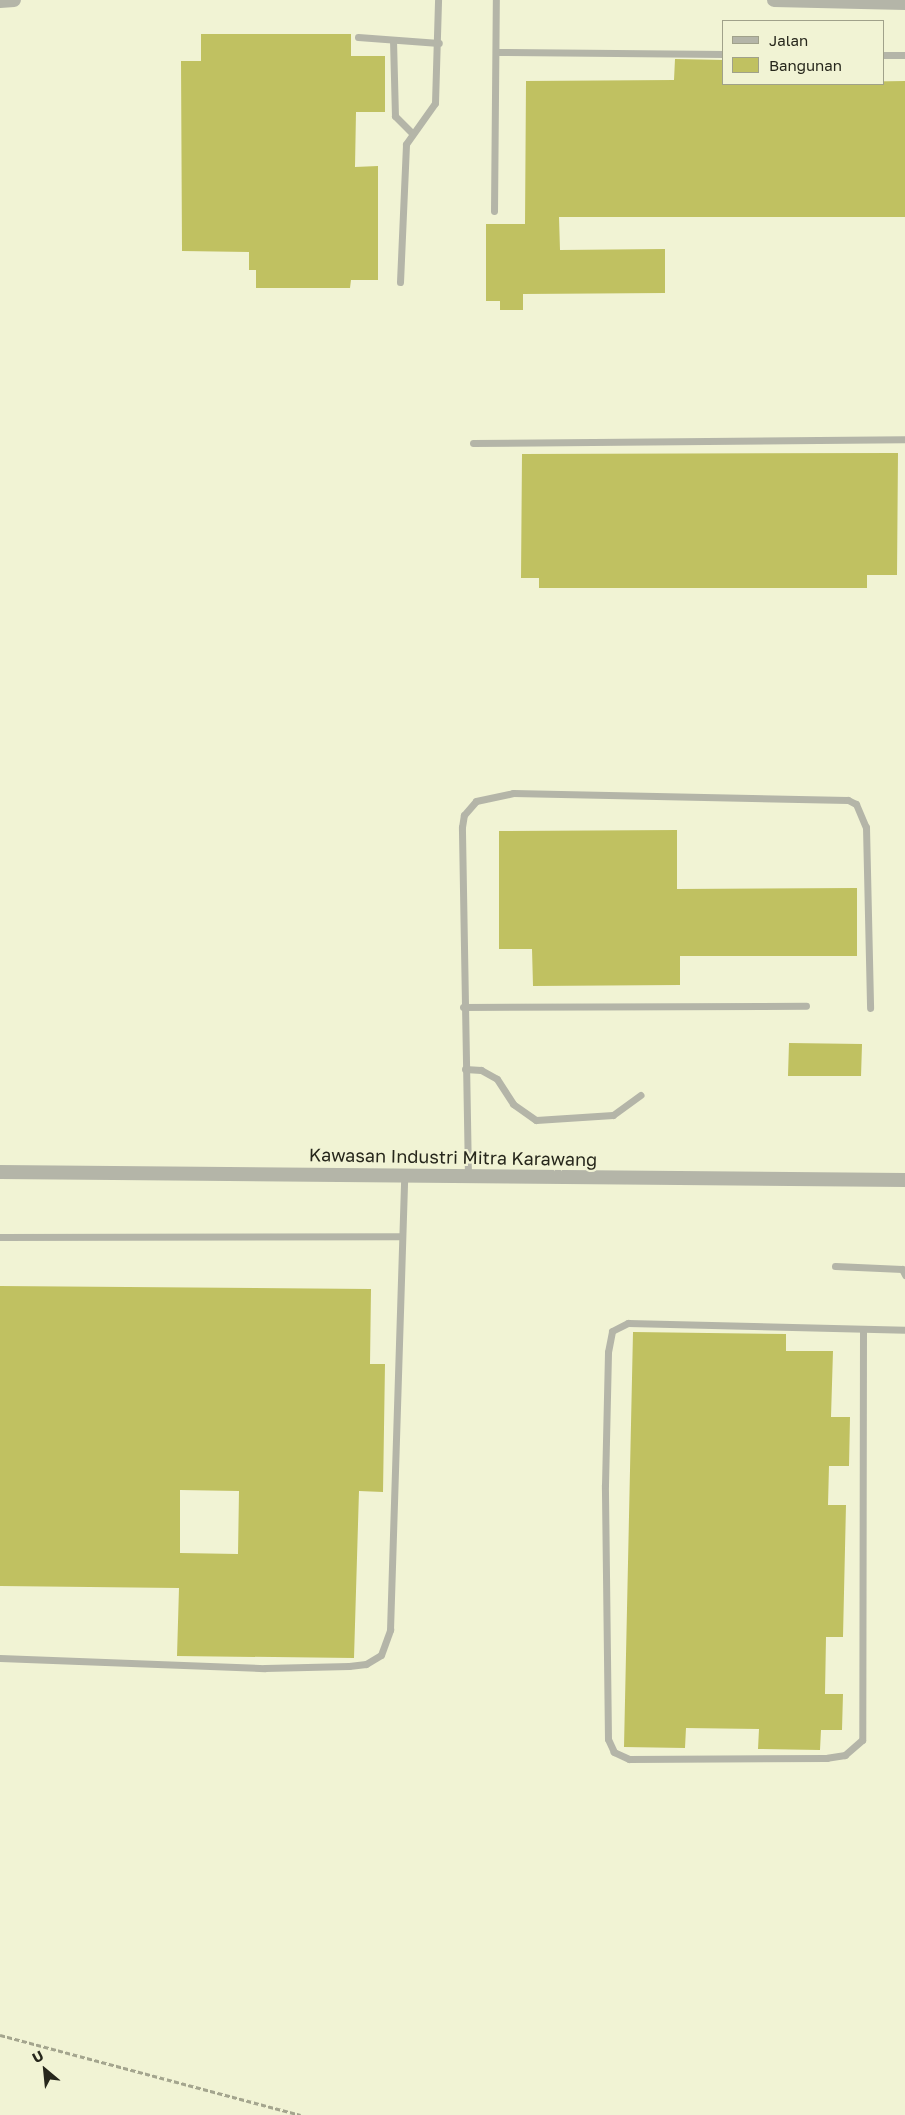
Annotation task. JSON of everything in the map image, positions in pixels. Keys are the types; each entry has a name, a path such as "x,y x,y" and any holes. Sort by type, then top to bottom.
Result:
{"street":[{"path":"0,1 14,0"},
{"path":"774,0 905,3"},
{"name":"Kawasan Industri Mitra Karawang","path":"0,1172 905,1180"}],"lane":[{"path":"400,282 406,144 412,133 426,122 435,103 439,43 438,0"},
{"path":"494,211 496,0"},
{"path":"358,37 439,43"},
{"path":"393,40 395,116 412,133"},
{"path":"497,52 722,54"},
{"path":"885,55 905,55"},
{"path":"473,443 905,439"},
{"path":"468,1176 463,1007 464,815 476,801 513,793 838,798 856,804 866,827 870,1008"},
{"path":"463,1007 806,1006"},
{"path":"465,1069 481,1070 497,1079 513,1104 536,1120 613,1115 640,1096"},
{"path":"0,1658 265,1668 349,1666 366,1664 381,1655 390,1630 404,1175"},
{"path":"0,1238 402,1236"},
{"path":"835,1266 902,1269 905,1275"},
{"path":"863,1332 862,1740 845,1755 827,1758 629,1759 614,1752 608,1738 605,1485 608,1352 612,1331 628,1323 863,1332 905,1330"}],"path":[{"path":"0,2035 301,2115"}],"building":[{"path":"201,34 351,34 351,56 385,56 385,112 356,112 355,167 378,166 378,280 351,280 350,288 256,288 256,270 249,270 249,252 182,251 181,61 201,61"},
{"path":"675,59 722,60 722,85 885,85 885,81 905,81 905,217 559,217 560,250 665,249 665,293 523,294 523,310 500,310 500,301 486,301 486,224 525,224 526,81 674,80"},
{"path":"898,453 897,575 867,575 867,588 539,588 539,578 521,578 522,454"},
{"path":"677,830 677,889 857,888 857,956 680,956 680,985 533,986 532,949 499,949 499,831"},
{"path":"789,1043 862,1044 861,1076 788,1076"},
{"path":"0,1286 371,1289 370,1364 385,1364 383,1492 359,1491 354,1658 177,1656 179,1588 0,1586","holes":["180,1490 239,1491 238,1554 180,1553"]},
{"path":"633,1332 786,1334 786,1351 833,1351 831,1417 850,1417 849,1466 829,1466 828,1505 846,1505 843,1637 826,1637 825,1694 843,1694 842,1730 821,1730 820,1750 758,1749 759,1729 686,1728 685,1748 624,1747"}]}
